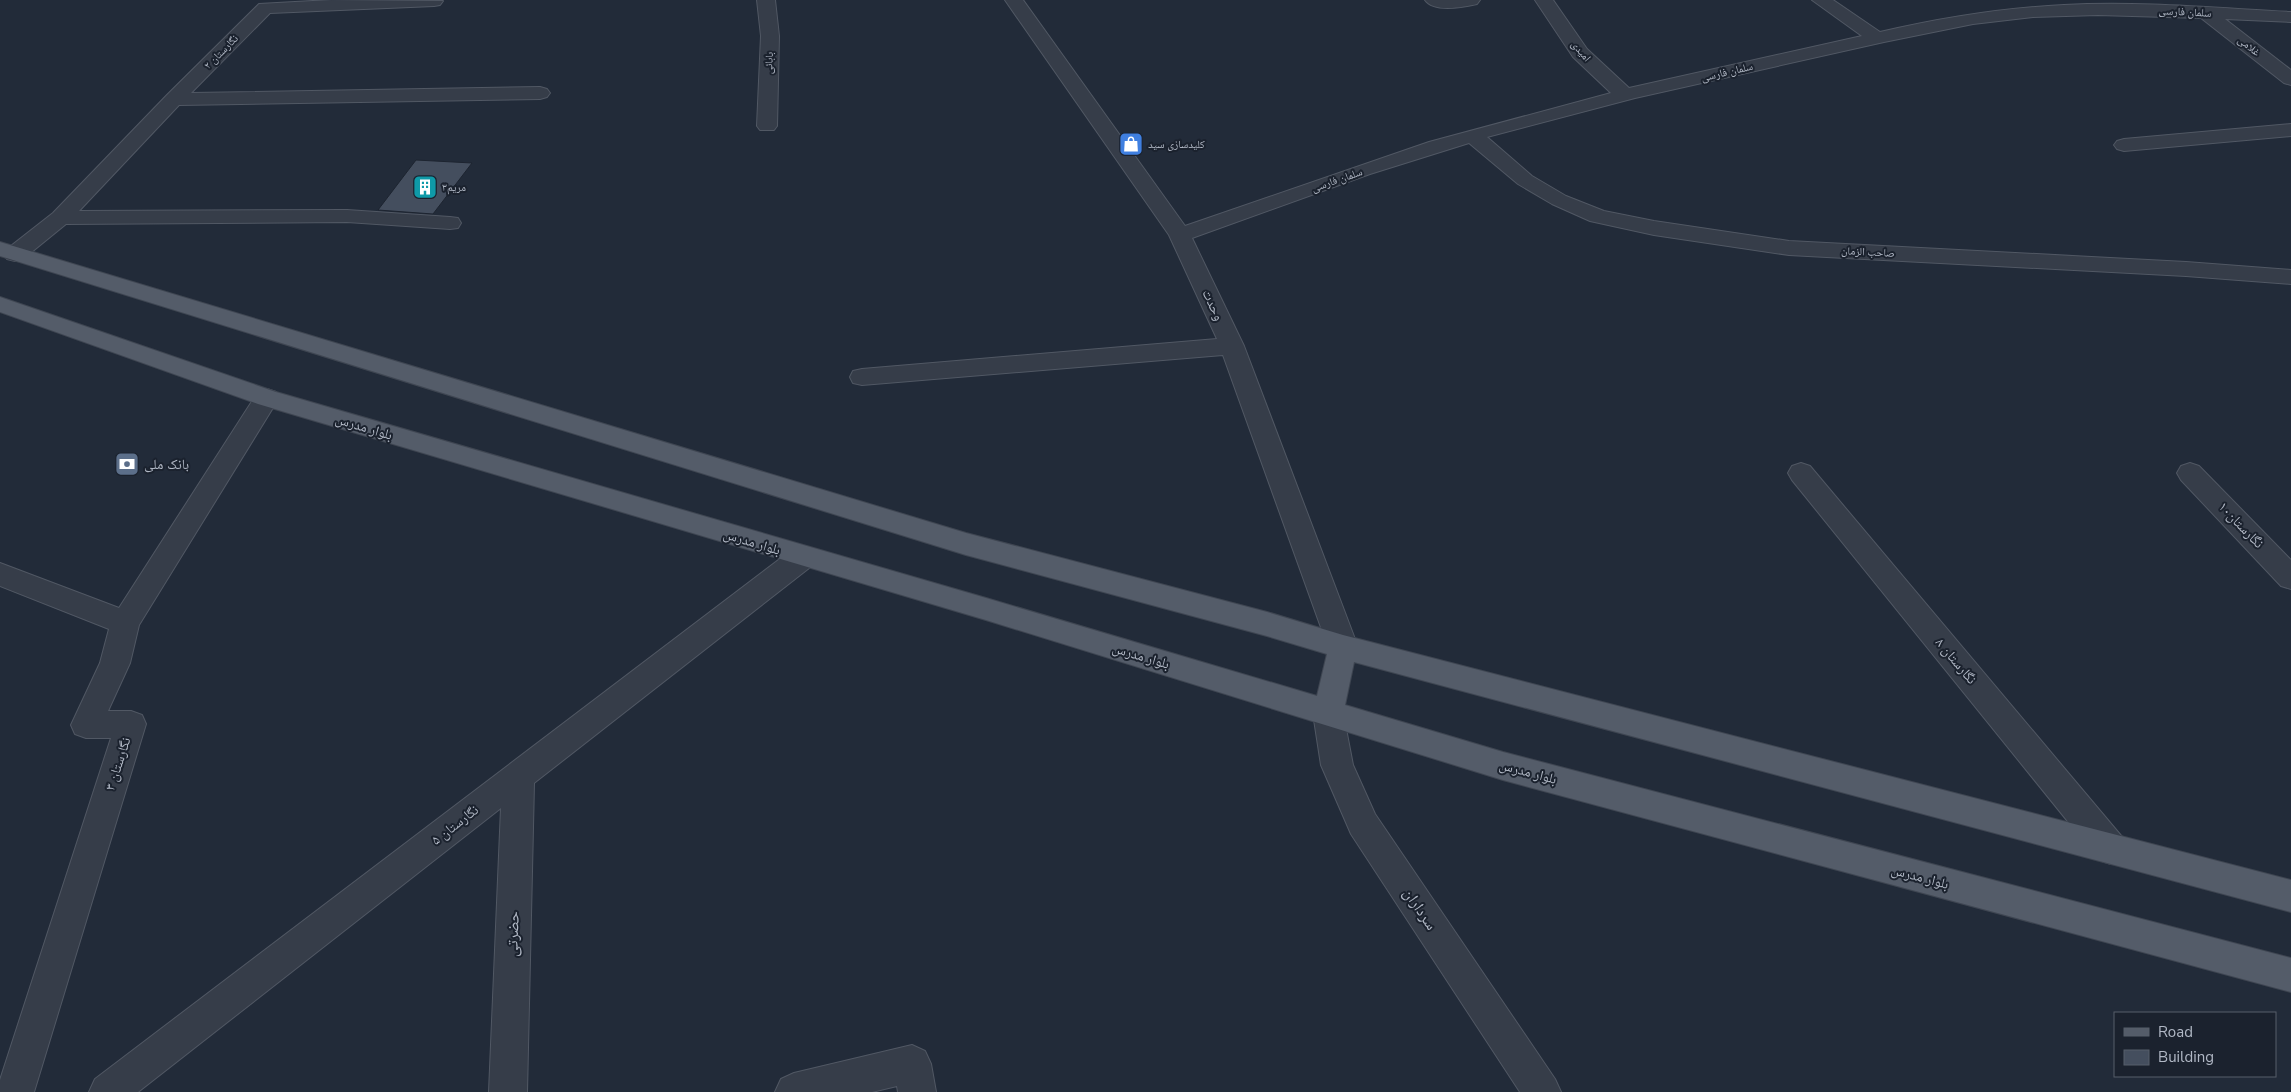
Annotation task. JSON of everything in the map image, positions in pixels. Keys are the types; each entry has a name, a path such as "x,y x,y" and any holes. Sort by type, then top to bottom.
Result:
{"main road":[{"path":"8,251 966,544 1267,624 1343,647 2291,896"},
{"name":"بلوار مدرس","path":"0,304 267,398 803,557 986,608 1503,766 2291,975"},
{"path":"1328,713 1343,647"}],"street":[{"name":"بابائی","path":"766,0 770,36 767,126"},
{"name":"وحدت","path":"1014,0 1180,235 1232,346 1343,647"},
{"path":"1434,0 1439,2 1471,0"},
{"name":"امیدی","path":"1544,0 1580,53 1626,95"},
{"path":"1821,0 1877,38"},
{"name":"نگارستان ۲","path":"8,251 61,218 174,99 266,8 434,1"},
{"name":"سلمان فارسی","path":"1180,235 1379,165 1472,135 1626,95 1877,38 2000,15 2092,4 2207,14 2291,17"},
{"name":"غلامی","path":"2207,14 2291,79"},
{"path":"174,99 540,93"},
{"path":"2124,145 2291,130"},
{"name":"صاحب الزمان","path":"1472,135 1525,180 1559,200 1598,216 1654,228 1789,248 2291,277"},
{"path":"61,218 347,216 450,223"},
{"path":"862,377 1232,346"},
{"name":"نگارستان ۳","path":"15,1092 131,724 86,725 112,672 122,644 125,623 267,398"},
{"name":"نگارستان۱۰","path":"2190,472 2291,578"},
{"name":"نگارستان ۸","path":"1801,473 2112,848"},
{"name":"نگارستان ۵","path":"108,1092 803,557"},
{"path":"0,574 125,623"},
{"name":"سرداران","path":"1328,713 1337,765 1363,824 1542,1092"},
{"name":"حضرتی","path":"508,1092 518,776"},
{"path":"794,1092 912,1064 917,1092"}],"building":[{"name":"مریم۳","path":"416,160 472,163 433,214 378,210"}],"place":[{"name":"کلیدسازی سید","path":"1131,144"},
{"name":"مریم۳","path":"425,187"},
{"name":"بانک ملی","path":"127,464"}]}
